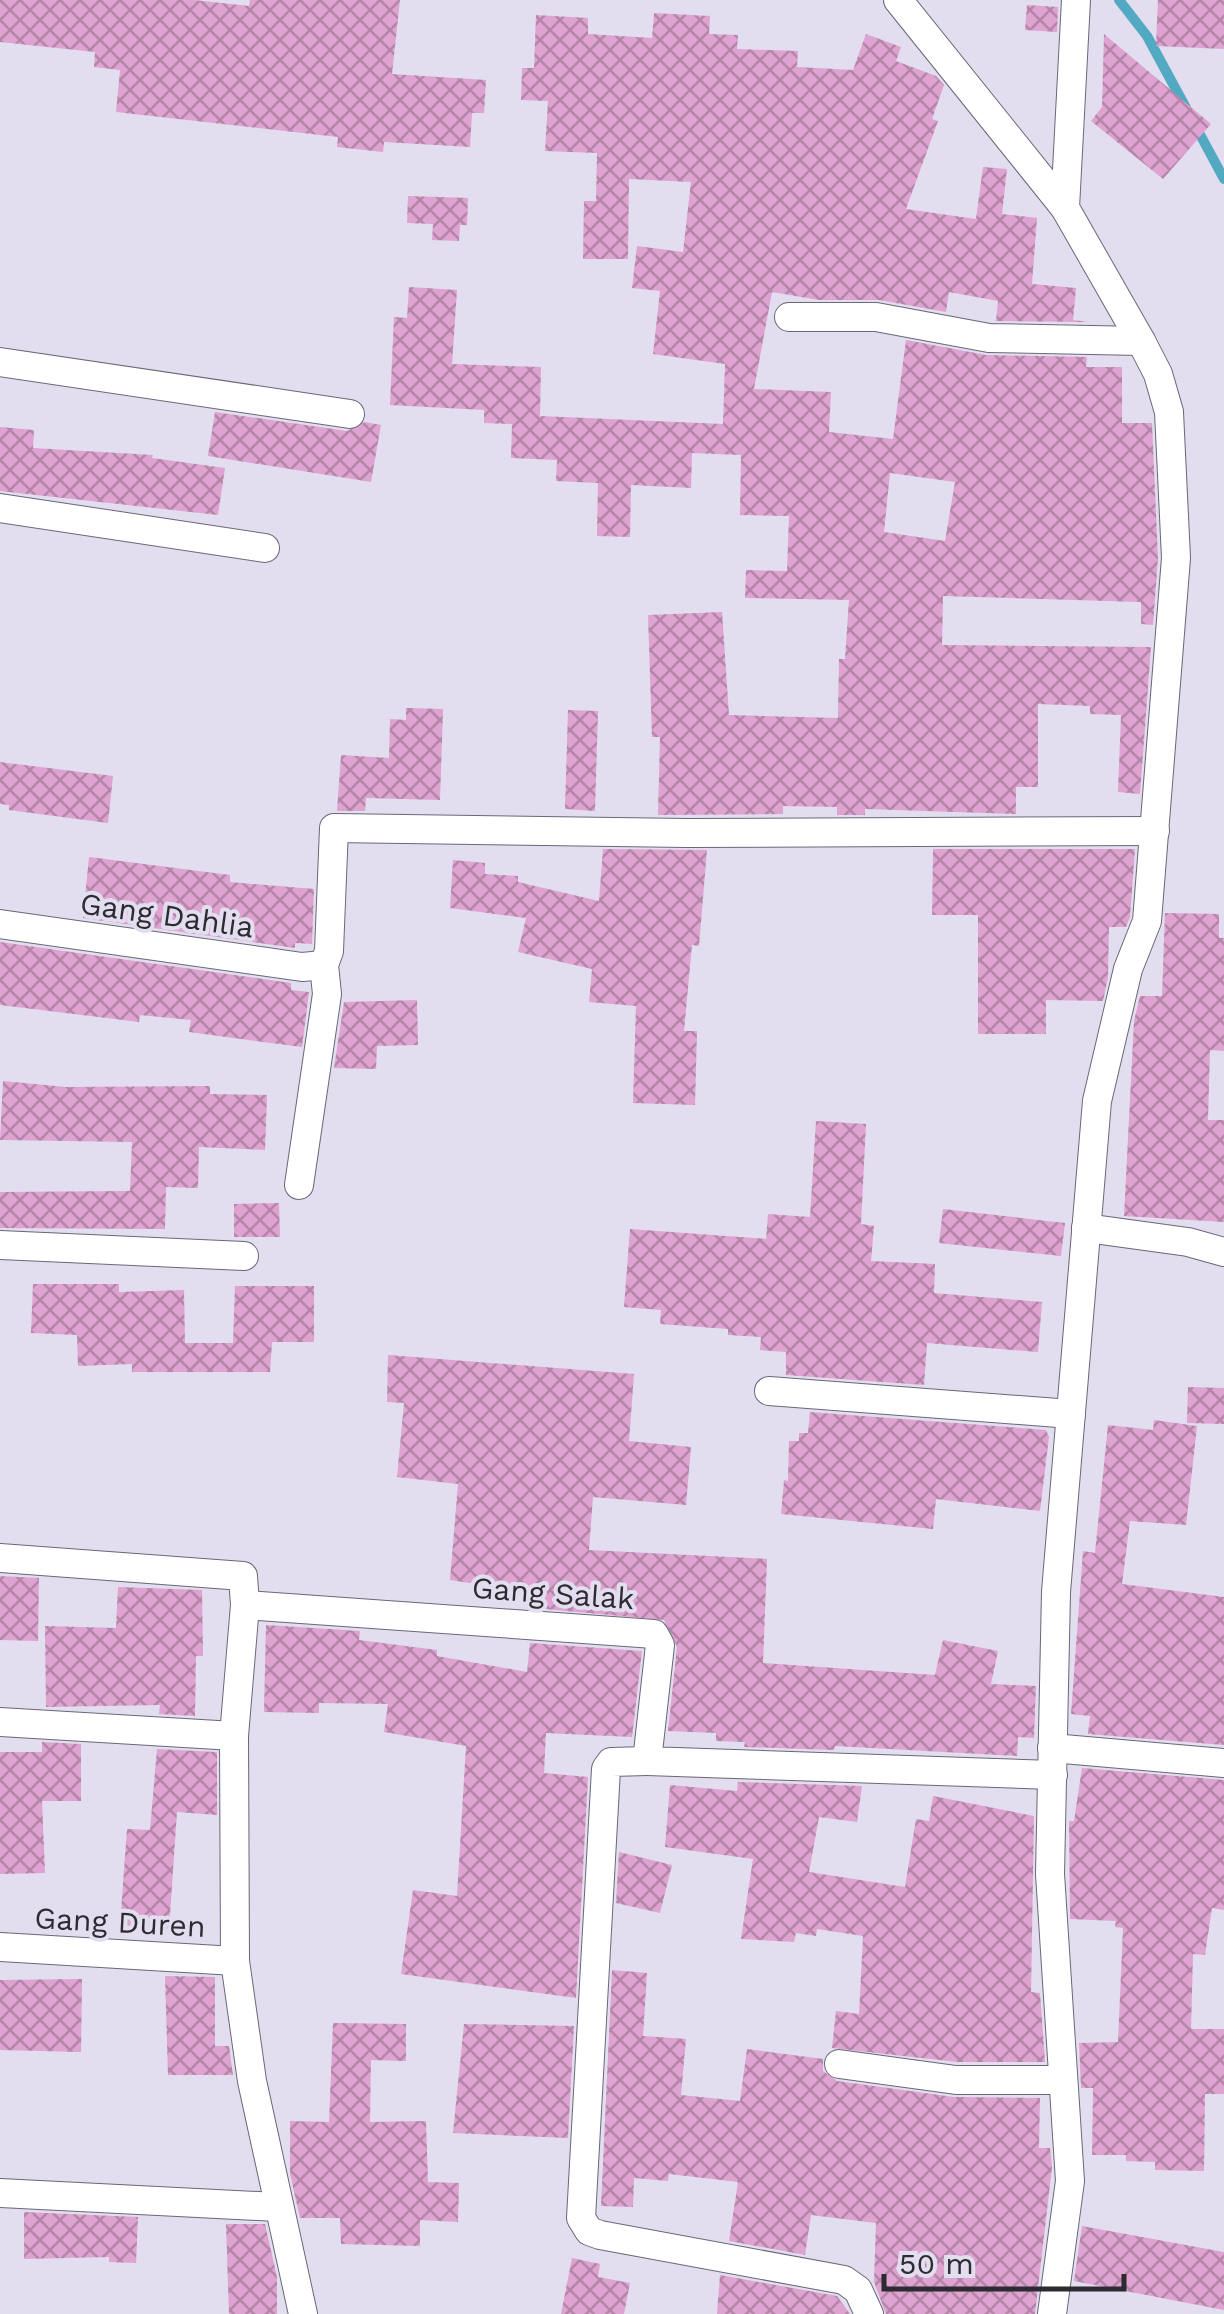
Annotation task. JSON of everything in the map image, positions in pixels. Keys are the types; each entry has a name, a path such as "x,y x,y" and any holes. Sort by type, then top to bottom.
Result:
{"street":[{"path":"898,0 1066,208 1141,341 1169,412 1176,558 1147,921 1128,969 1097,1102 1056,1592 1050,1874 1070,2181 1052,2314"},
{"path":"1066,208 1076,0"},
{"path":"788,317 876,317 989,338 1141,341"},
{"path":"0,362 350,414"},
{"path":"0,508 265,548"},
{"path":"299,1185 327,994 324,965 329,951 334,828 686,833 1155,831"},
{"name":"Gang Dahlia","path":"0,924 302,967 324,965"},
{"path":"1086,1228 1188,1242 1224,1252"},
{"path":"0,1245 244,1256"},
{"path":"770,1391 1071,1414"},
{"path":"0,1558 230,1571 243,1576 245,1605 234,1736 235,1962 277,2207 303,2314"},
{"name":"Gang Salak","path":"245,1605 654,1634 660,1644 647,1761"},
{"path":"0,1722 234,1736"},
{"path":"869,2314 858,2290 844,2280 600,2236 590,2231 582,2218 606,1769 611,1762 647,1761 1224,1762"},
{"name":"Gang Duren","path":"0,1947 235,1962"},
{"path":"839,2064 956,2080 1062,2080"},
{"path":"0,2192 277,2207"}],"building":[{"path":"0,0 194,0 249,6 250,0 400,0 392,74 486,80 484,113 472,113 470,147 384,142 383,152 337,147 338,137 116,112 120,70 94,67 95,52 0,42"},
{"path":"1158,0 1224,0 1224,49 1156,46"},
{"path":"1027,5 1058,7 1057,32 1025,30"},
{"path":"654,13 710,16 709,34 738,35 737,49 798,51 797,67 853,70 866,34 901,47 896,61 936,76 944,85 932,119 938,121 906,209 976,219 983,167 1007,169 1002,214 1037,218 1032,284 1076,288 1073,320 1089,322 996,321 998,301 949,292 946,312 879,300 819,300 772,292 754,389 831,392 829,432 893,439 906,340 986,355 1087,357 1086,367 1122,367 1122,423 1152,423 1158,558 1153,625 1141,624 1141,602 943,596 942,645 1151,647 1140,794 1118,792 1121,715 1090,714 1090,706 1038,704 1038,787 1016,787 1016,814 865,809 865,815 837,815 837,807 783,806 783,814 658,815 660,737 652,737 648,615 722,612 729,715 838,718 839,659 845,659 849,600 745,598 746,570 787,571 789,516 740,515 741,455 692,453 691,488 631,485 630,537 597,536 598,483 556,481 557,460 511,458 512,424 484,423 484,410 390,405 394,317 407,318 409,287 457,290 452,364 541,367 540,416 723,424 725,364 653,354 660,291 632,288 637,246 683,252 691,182 629,179 628,259 583,259 584,201 596,201 597,153 545,151 548,101 521,100 522,68 534,68 536,15 588,18 588,34 652,38","holes":["890,473 955,482 945,541 884,532"]},
{"path":"1104,34 1211,124 1163,179 1091,121 1102,107"},
{"path":"408,196 468,198 467,225 460,225 459,241 432,240 433,224 407,223"},
{"path":"215,412 347,431 365,422 381,425 371,482 208,456"},
{"path":"0,427 34,430 33,448 153,455 152,458 225,468 218,515 0,491"},
{"path":"406,708 443,709 440,800 366,798 365,811 337,811 341,755 389,758 390,719 406,720"},
{"path":"568,710 598,711 595,811 565,809"},
{"path":"0,762 113,776 108,823 9,810 9,805 0,804"},
{"path":"603,849 707,850 699,946 692,945 684,1031 697,1031 695,1105 633,1103 636,1006 589,1002 592,969 518,952 526,918 450,908 453,860 485,863 485,874 518,876 518,882 599,901"},
{"path":"933,849 1135,849 1130,917 1126,927 1109,927 1108,977 1103,1001 1046,1000 1046,1034 978,1034 978,915 932,915"},
{"path":"89,857 230,875 230,882 314,889 312,944 295,943 295,948 83,918"},
{"path":"1165,913 1219,914 1219,938 1224,938 1224,1051 1210,1050 1208,1120 1224,1120 1224,1222 1124,1216 1134,1021 1140,996 1162,996"},
{"path":"0,942 291,983 291,990 309,992 302,1047 189,1032 191,1020 140,1015 139,1022 0,1005"},
{"path":"417,1000 418,1045 377,1046 376,1069 334,1068 344,1002"},
{"path":"3,1081 66,1087 210,1086 210,1094 267,1095 265,1150 199,1147 198,1188 166,1187 165,1229 0,1228 0,1192 130,1191 132,1142 0,1140"},
{"path":"816,1121 866,1124 861,1224 874,1226 871,1261 935,1264 934,1293 1042,1302 1038,1352 927,1343 924,1385 786,1375 786,1352 760,1350 761,1337 728,1335 728,1329 660,1324 661,1310 624,1307 630,1229 766,1239 768,1214 810,1217"},
{"path":"279,1203 280,1237 234,1237 234,1204"},
{"path":"943,1209 1065,1223 1061,1256 939,1243"},
{"path":"33,1284 119,1284 119,1292 184,1290 185,1343 233,1343 235,1286 314,1286 314,1342 272,1342 270,1372 132,1372 132,1364 78,1366 77,1335 31,1333"},
{"path":"388,1355 634,1374 629,1441 691,1447 686,1505 593,1497 589,1550 767,1559 763,1663 935,1675 943,1640 998,1651 991,1684 1036,1686 1034,1738 1018,1737 1017,1756 835,1746 834,1750 744,1747 745,1742 716,1741 716,1733 668,1731 677,1647 664,1620 534,1608 535,1593 450,1580 458,1484 397,1477 404,1403 387,1402"},
{"path":"1188,1387 1224,1388 1224,1424 1187,1423"},
{"path":"810,1412 1046,1430 1049,1437 1040,1511 936,1499 933,1529 781,1514 784,1480 788,1481 789,1441 799,1441 799,1433 808,1433"},
{"path":"1154,1420 1197,1426 1186,1525 1130,1521 1122,1584 1224,1597 1224,1745 1088,1734 1090,1716 1071,1714 1083,1551 1095,1553 1108,1425 1153,1430"},
{"path":"0,1576 39,1578 38,1641 0,1640"},
{"path":"118,1587 202,1590 203,1656 196,1656 195,1716 159,1714 160,1705 46,1707 45,1626 116,1628"},
{"path":"266,1625 360,1631 359,1640 437,1650 437,1656 527,1672 530,1643 642,1651 632,1737 546,1733 544,1773 588,1777 576,1998 401,1974 413,1890 457,1896 466,1746 384,1732 388,1704 319,1703 319,1713 264,1712"},
{"path":"42,1742 81,1744 81,1801 42,1801 45,1873 0,1874 0,1752 42,1752"},
{"path":"157,1749 217,1752 217,1815 177,1812 169,1929 120,1925 127,1829 150,1830"},
{"path":"1082,1768 1224,1780 1224,1910 1212,1908 1205,1955 1193,1954 1191,2029 1224,2029 1224,2094 1205,2094 1204,2171 1155,2170 1155,2162 1126,2161 1126,2155 1092,2155 1093,2088 1081,2088 1079,2043 1118,2042 1123,1928 1115,1927 1116,1921 1070,1919 1069,1821 1074,1821"},
{"path":"738,1782 862,1786 857,1822 819,1817 809,1872 905,1887 916,1819 929,1821 933,1796 1034,1816 1031,1992 1040,1993 1045,2062 957,2062 832,2048 836,2011 859,2014 863,1936 817,1929 816,1936 796,1933 794,1942 741,1939 753,1859 665,1847 670,1785 737,1791"},
{"path":"619,1852 672,1865 660,1913 616,1903"},
{"path":"612,1970 647,1973 643,2036 686,2039 681,2095 740,2101 747,2049 823,2059 823,2071 837,2081 954,2097 1040,2098 1039,2148 1050,2148 1052,2167 1035,2314 886,2314 874,2282 876,2223 811,2215 805,2255 729,2241 738,2182 669,2174 668,2181 634,2178 633,2207 601,2206"},
{"path":"165,1976 215,1977 215,2046 229,2046 233,2075 168,2075"},
{"path":"82,1979 81,2052 0,2050 0,1980"},
{"path":"333,2023 406,2024 406,2061 371,2060 370,2122 426,2121 428,2182 459,2183 458,2222 420,2220 420,2246 341,2244 340,2218 300,2218 290,2174 290,2121 329,2122"},
{"path":"464,2024 574,2026 568,2138 453,2133"},
{"path":"24,2212 138,2217 136,2263 109,2262 109,2257 24,2259"},
{"path":"226,2224 265,2224 277,2277 277,2314 229,2314"},
{"path":"1082,2226 1224,2252 1224,2310 1074,2281"},
{"path":"572,2258 600,2264 598,2277 630,2283 624,2314 561,2314"},
{"path":"720,2275 837,2296 850,2314 717,2314"}],"waterway":[{"path":"1119,0 1147,36 1186,108"},
{"path":"1196,127 1224,179"}]}
